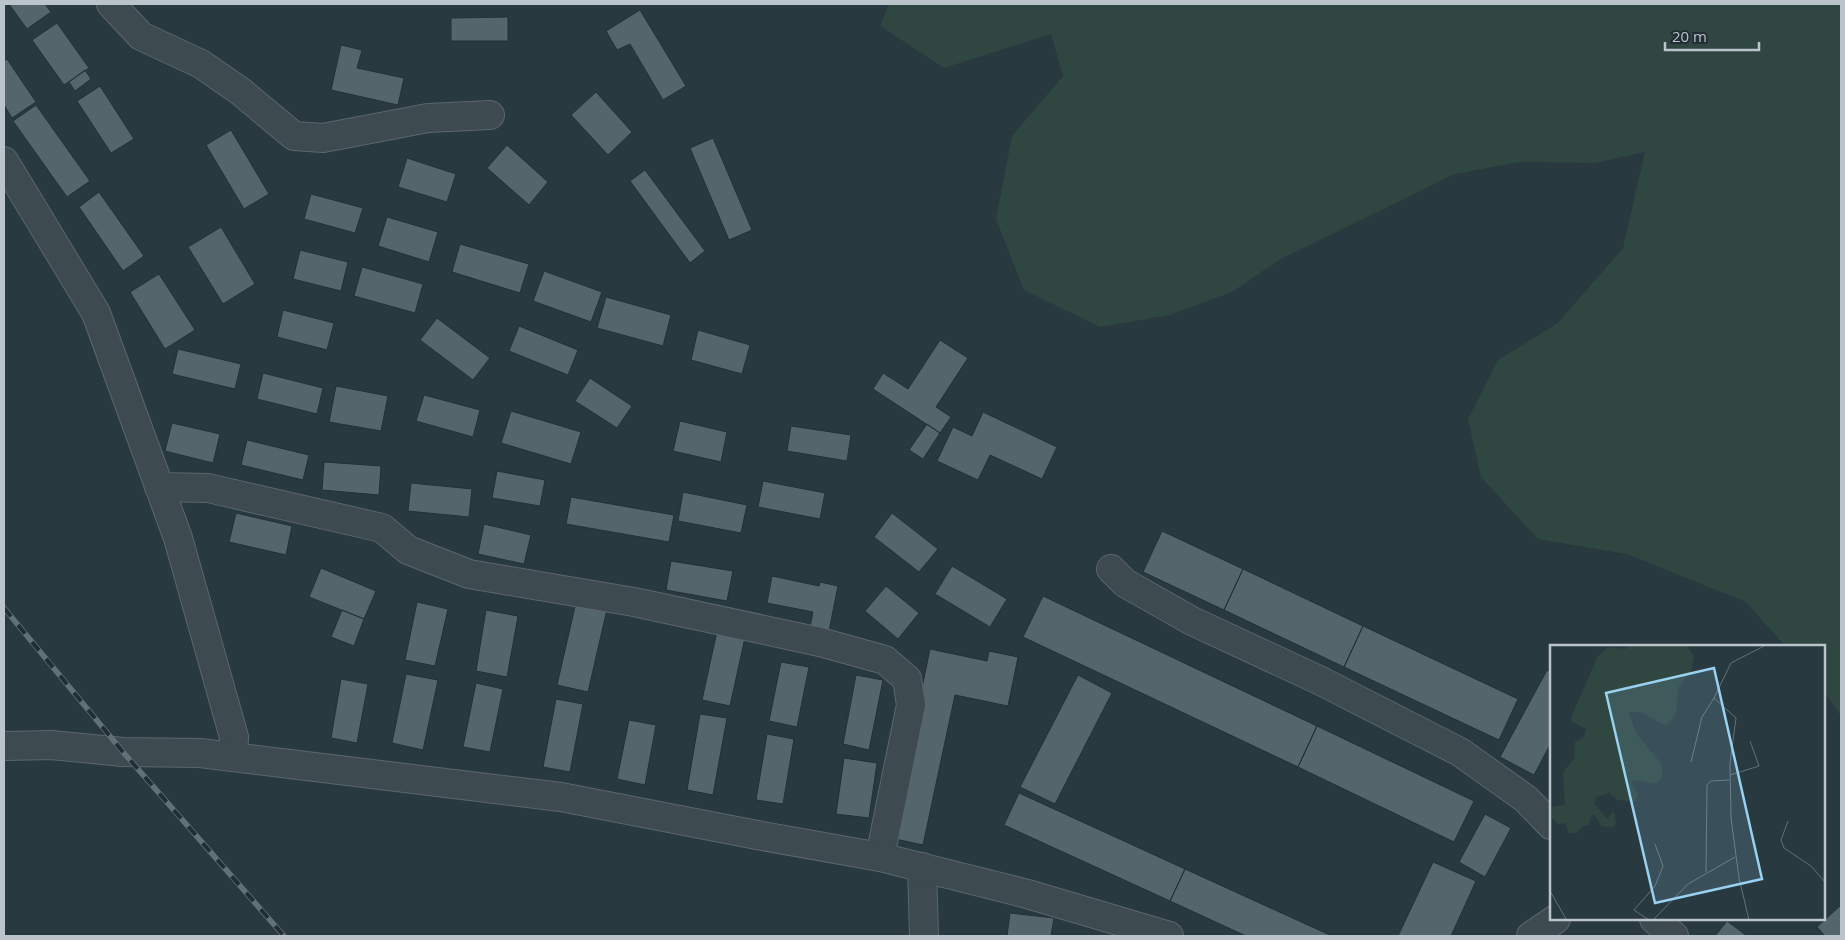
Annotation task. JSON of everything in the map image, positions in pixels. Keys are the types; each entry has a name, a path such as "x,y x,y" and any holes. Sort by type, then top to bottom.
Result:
{"street":[{"path":"111,4 142,36 201,64 240,91 294,136 323,138 428,118 490,115"},
{"path":"4,161 96,314 178,538 234,737 233,757"},
{"path":"159,487 208,488 382,528 408,550 469,574 634,602 820,642 885,660 907,679 911,705 880,857"},
{"path":"1111,569 1124,583 1192,621 1319,680 1460,752 1526,799 1550,824"},
{"path":"4,746 51,745 124,752 200,753 561,797 880,857 1024,893 1169,936"},
{"path":"922,868 924,936"},
{"path":"1531,936 1555,920"},
{"path":"1655,920 1674,936"}],"green space":[{"path":"889,4 1841,4 1841,716 1825,693 1825,645 1784,645 1746,602 1627,554 1538,539 1481,477 1468,419 1498,360 1558,323 1623,248 1645,152 1595,163 1519,162 1455,174 1279,260 1232,292 1170,315 1100,327 1024,290 996,219 1012,136 1063,76 1051,34 944,68 880,26"}],"building":[{"path":"9,4 45,4 51,12 27,29"},
{"path":"640,10 686,86 663,100 630,44 617,50 606,31"},
{"path":"508,17 508,41 451,41 451,18"},
{"path":"57,23 89,68 64,85 32,40"},
{"path":"341,45 362,50 357,68 404,78 398,105 331,90"},
{"path":"7,59 36,102 12,118 4,105 4,61"},
{"path":"85,70 91,79 75,91 69,82"},
{"path":"100,86 134,139 111,153 77,101"},
{"path":"596,92 632,132 608,155 571,115"},
{"path":"36,105 90,181 67,197 13,121"},
{"path":"231,130 269,194 244,209 206,145"},
{"path":"713,138 752,230 729,240 690,148"},
{"path":"507,145 548,182 529,205 487,168"},
{"path":"407,158 456,174 447,202 398,187"},
{"path":"645,170 705,251 690,263 630,181"},
{"path":"99,192 144,256 123,271 79,207"},
{"path":"311,194 363,208 355,233 304,219"},
{"path":"387,217 438,232 429,262 378,246"},
{"path":"221,227 255,284 223,304 188,247"},
{"path":"460,244 529,264 520,293 452,272"},
{"path":"300,250 348,262 341,291 293,279"},
{"path":"362,267 423,284 415,313 354,296"},
{"path":"544,271 602,292 591,322 533,301"},
{"path":"159,274 195,330 165,349 130,292"},
{"path":"606,297 671,315 663,346 597,328"},
{"path":"283,310 334,323 327,350 277,337"},
{"path":"437,318 490,358 473,380 420,340"},
{"path":"519,326 578,350 568,375 509,351"},
{"path":"698,330 750,345 742,374 691,360"},
{"path":"940,340 968,358 936,407 951,417 940,433 873,389 883,373 908,389"},
{"path":"178,349 241,364 235,389 172,374"},
{"path":"263,373 323,388 317,414 257,399"},
{"path":"590,378 632,406 617,428 575,401"},
{"path":"336,386 388,396 381,431 329,422"},
{"path":"424,395 480,410 473,437 416,421"},
{"path":"511,411 581,432 571,464 501,443"},
{"path":"983,412 1057,447 1042,479 990,455 978,480 937,461 953,427 972,436"},
{"path":"680,421 727,432 721,462 673,451"},
{"path":"172,423 220,434 213,463 165,451"},
{"path":"927,424 940,433 923,459 909,450"},
{"path":"791,426 851,435 847,461 787,451"},
{"path":"247,440 309,455 303,480 241,465"},
{"path":"324,462 381,466 379,495 322,490"},
{"path":"497,471 545,480 540,506 492,498"},
{"path":"763,481 825,493 820,519 758,507"},
{"path":"411,483 472,489 469,517 408,511"},
{"path":"683,492 747,505 741,533 678,521"},
{"path":"571,497 674,515 669,542 566,524"},
{"path":"236,513 292,526 286,555 229,542"},
{"path":"892,513 938,549 919,572 874,537"},
{"path":"484,524 531,535 524,564 478,554"},
{"path":"1162,531 1243,569 1224,610 1143,572"},
{"path":"671,561 733,571 727,601 666,590"},
{"path":"952,566 1007,599 990,627 935,594"},
{"path":"321,568 376,591 364,619 309,597"},
{"path":"1243,569 1363,626 1344,667 1224,610"},
{"path":"772,576 819,586 820,582 838,586 828,636 809,632 813,612 767,603"},
{"path":"886,586 919,613 898,639 865,611"},
{"path":"1043,596 1317,726 1298,767 1023,637"},
{"path":"577,598 608,605 588,692 557,685"},
{"path":"417,602 448,609 435,666 405,660"},
{"path":"342,610 364,619 354,646 331,637"},
{"path":"486,610 518,616 507,677 476,671"},
{"path":"1363,626 1518,699 1499,740 1344,667"},
{"path":"718,627 746,633 730,706 702,700"},
{"path":"930,649 987,661 989,651 1018,657 1008,706 955,695 923,845 891,838"},
{"path":"781,662 809,667 797,727 769,721"},
{"path":"1547,670 1550,672 1550,745 1534,775 1500,757"},
{"path":"406,674 438,680 423,750 392,743"},
{"path":"856,675 883,680 869,750 843,744"},
{"path":"1078,675 1112,693 1055,804 1020,787"},
{"path":"341,679 368,684 357,743 331,738"},
{"path":"476,683 503,689 490,752 463,747"},
{"path":"556,699 583,704 570,772 543,767"},
{"path":"700,714 727,718 713,795 687,790"},
{"path":"629,720 656,725 645,785 617,779"},
{"path":"1317,726 1474,801 1454,842 1298,767"},
{"path":"767,734 794,739 783,804 756,800"},
{"path":"844,758 877,763 869,818 836,814"},
{"path":"1019,793 1185,869 1170,901 1004,825"},
{"path":"1485,814 1511,828 1485,877 1459,862"},
{"path":"1433,862 1476,881 1451,936 1398,936"},
{"path":"1185,869 1332,936 1246,936 1170,901"},
{"path":"1841,905 1841,936 1825,936 1817,927"},
{"path":"1010,913 1054,918 1051,936 1007,936"},
{"path":"1727,921 1747,936 1715,936"}],"railway":[{"path":"4,608 123,752 284,936"}]}
